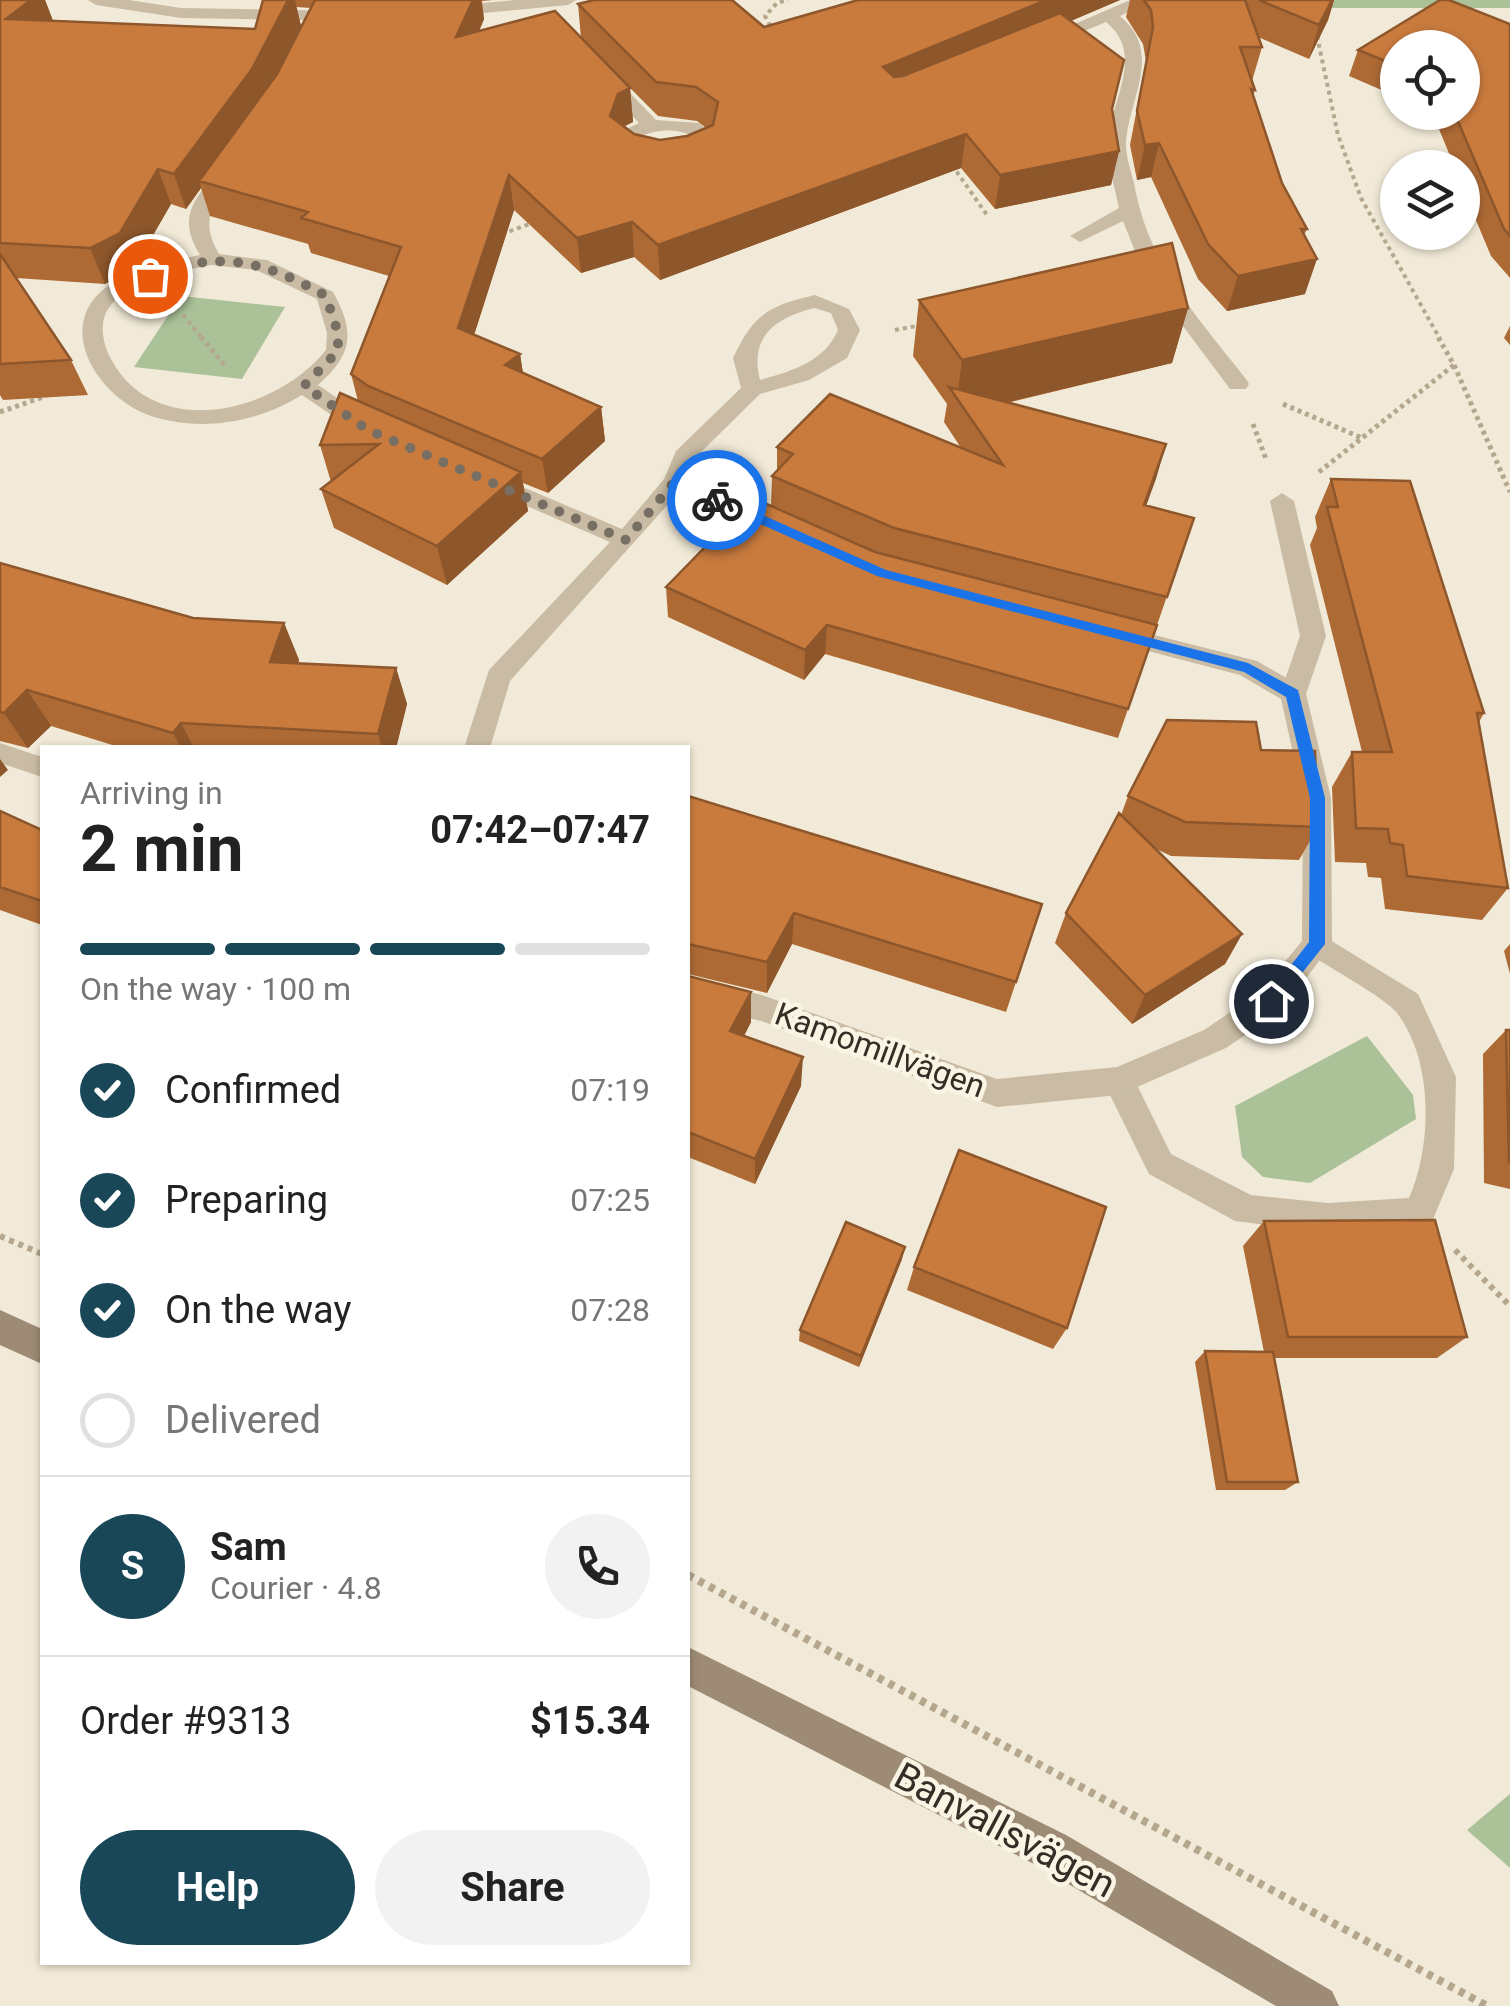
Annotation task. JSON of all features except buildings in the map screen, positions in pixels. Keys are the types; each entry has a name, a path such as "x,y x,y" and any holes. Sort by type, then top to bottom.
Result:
{"street":[{"path":"96,0 316,24 371,15"},
{"path":"422,13 542,12 568,0"},
{"path":"1020,51 1063,41 1107,14 1146,0"},
{"path":"1107,14 1123,27 1133,52 1134,78 1122,85 1117,144 1129,210 1154,274 1238,384"},
{"path":"587,58 651,125 693,128 707,138 705,152 689,163 669,166 638,161 625,148 632,134 651,125"},
{"path":"212,259 196,236 194,217 239,154"},
{"path":"1080,236 1129,210"},
{"path":"212,259 260,264 326,296 338,333 338,351 304,386 259,406 210,418 166,416 134,404 98,357 90,333 99,306 124,285 150,276 212,259"},
{"path":"478,745 498,677 626,540 675,481 684,456 752,388 801,375 839,353 849,330 839,309 815,301 784,309 758,328 744,358 752,388"},
{"path":"304,386 368,430 385,437"},
{"path":"471,474 626,540"},
{"path":"675,481 796,535"},
{"path":"1119,1081 1160,1164 1247,1210 1328,1218 1418,1213 1438,1170 1441,1078 1407,1003 1317,944 1317,798 1293,694 1313,636 1282,502"},
{"path":"1094,628 1248,668 1293,694"},
{"path":"0,753 40,767"},
{"name":"Kamomillvägen","path":"690,990 762,1008 997,1093 1119,1081 1229,1030 1271,1001 1317,944"},
{"path":"0,1327 40,1346"},
{"name":"Banvallsvägen","path":"690,1667 1050,1850 1317,2006"}],"path":[{"path":"776,35 764,16 769,9 788,0"},
{"path":"1317,34 1338,136 1361,198 1454,365 1510,492"},
{"path":"944,155 987,215"},
{"path":"150,276 259,406"},
{"path":"839,353 867,337 924,324"},
{"path":"1238,384 1282,502 1454,365"},
{"path":"1238,384 1362,438"},
{"path":"1418,1213 1510,1306"},
{"path":"0,1236 40,1253"},
{"path":"690,1576 1487,2006"}],"green space":[{"path":"1328,0 1510,0 1510,8 1332,8"},
{"path":"181,296 285,307 242,379 134,367"},
{"path":"1367,1036 1413,1095 1416,1119 1310,1183 1263,1177 1242,1157 1235,1106"},
{"path":"1510,1794 1510,1868 1467,1830"}],"way so far":[{"path":"150,276 175,266 212,259 260,264 298,280 326,296 338,333 338,351 304,386 368,430 626,540 675,481 717,500"}],"route":[{"path":"717,500 882,573 1248,668 1293,694 1317,798 1317,944 1271,1001"}]}
